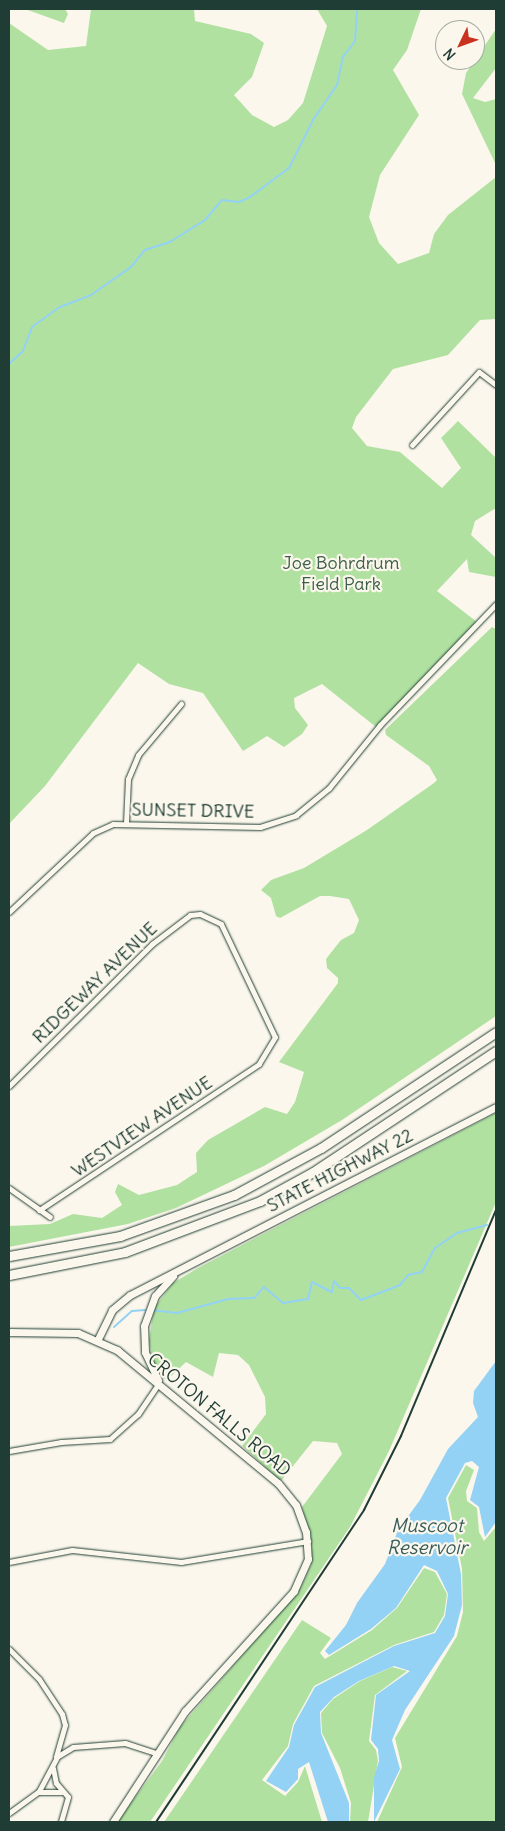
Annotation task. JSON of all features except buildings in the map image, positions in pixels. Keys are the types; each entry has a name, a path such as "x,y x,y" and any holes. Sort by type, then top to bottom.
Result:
{"highway":[{"path":"9,1256 120,1236 234,1195 322,1148 496,1032"},
{"path":"9,1275 125,1252 253,1204 313,1172 496,1051"}],"main road":[{"name":"STATE HIGHWAY 22","path":"197,1261 496,1107"},
{"path":"9,1332 68,1332 98,1339 112,1310 122,1299 197,1261"},
{"path":"167,1393 148,1362 144,1343 146,1318 165,1283 197,1261"},
{"name":"CROTON FALLS ROAD","path":"98,1339 158,1384 285,1490 300,1514 308,1541 306,1567 294,1591 195,1699 113,1822"}],"street":[{"path":"412,445 479,372 496,385"},
{"name":"SUNSET DRIVE","path":"9,912 93,833 126,823 245,828 276,823 296,815 329,788 380,725 496,604"},
{"path":"126,823 128,779 138,755 181,704"},
{"name":"RIDGEWAY AVENUE","path":"9,1086 167,932 190,916 207,916"},
{"name":"WESTVIEW AVENUE","path":"39,1210 259,1064 275,1038 220,924 207,916"},
{"path":"9,1188 50,1217"},
{"path":"9,1451 61,1442 110,1439 138,1414 158,1384"},
{"path":"9,1562 72,1550 181,1562 308,1541"},
{"path":"9,1649 39,1679 62,1714 64,1732 53,1766 34,1795"},
{"path":"55,1759 73,1747 102,1742 135,1744 158,1754"},
{"path":"53,1766 54,1778 65,1793 68,1807 61,1822"},
{"path":"9,1813 34,1795 49,1789 65,1793"}],"green space":[{"path":"25,9 65,9 68,14 64,23"},
{"name":"Joe Bohrdrum Field Park","path":"91,9 194,9 195,21 251,34 264,43 252,77 234,95 252,115 274,127 288,120 303,103 327,26 317,9 421,9 407,50 393,70 419,115 380,175 369,217 379,243 398,264 429,253 434,234 448,215 496,177 496,319 480,320 448,355 393,369 356,417 352,428 367,446 400,452 442,488 461,468 441,438 458,421 496,458 496,508 475,521 471,535 496,558 496,577 469,572 467,559 437,591 477,622 376,727 322,684 294,698 295,708 308,725 302,734 284,747 267,736 243,751 203,693 169,684 138,663 45,786 9,824 9,23 48,50 86,46"},
{"path":"496,29 496,68 473,98 485,102 496,99 496,165 462,94 468,70 485,70 485,45"},
{"path":"492,627 496,629 496,1016 342,1120 264,1166 176,1208 128,1224 9,1247 9,1226 50,1224 73,1214 102,1218 122,1205 115,1192 118,1184 139,1195 177,1185 197,1172 196,1153 208,1140 265,1107 287,1114 295,1102 304,1072 279,1062 338,983 338,978 327,968 326,959 341,940 354,933 359,920 349,899 330,896 320,896 280,918 276,916 271,898 261,890 271,880 304,868 367,830 437,780 429,766 386,735 385,730"},
{"path":"496,1113 496,1202 389,1451 350,1527 150,1822 117,1822 162,1761 180,1727 300,1589 311,1565 312,1548 302,1507 342,1454 337,1443 313,1441 281,1481 242,1446 266,1414 265,1397 249,1365 238,1355 219,1353 213,1377 186,1362 167,1380 162,1377 152,1362 149,1340 154,1308 173,1283 198,1268"},
{"path":"466,1465 474,1470 466,1491 467,1501 477,1508 479,1532 484,1541 496,1527 496,1822 377,1822 402,1767 395,1738 457,1636 463,1612 462,1569 448,1498"},
{"path":"424,1568 435,1572 447,1594 444,1615 434,1632 394,1645 314,1686 293,1724 288,1746 262,1780 285,1796 298,1782 305,1766 322,1822 164,1822 302,1620 331,1638 320,1653 325,1659 372,1630 397,1608"},
{"path":"392,1667 407,1671 375,1695 369,1741 376,1750 378,1761 368,1822 350,1822 351,1803 340,1768 322,1733 321,1713 333,1699 360,1681"}],"water":[{"name":"Muscoot Reservoir","path":"496,1361 496,1522 485,1537 479,1507 470,1500 479,1467 472,1461 465,1463 446,1498 461,1574 462,1605 454,1636 405,1710 392,1740 400,1769 374,1822 374,1778 379,1761 378,1749 371,1740 376,1695 410,1671 394,1666 359,1681 334,1697 320,1712 321,1733 349,1803 349,1822 328,1822 309,1762 298,1769 298,1779 286,1792 266,1781 289,1747 294,1725 315,1687 394,1646 435,1633 445,1616 448,1594 437,1571 424,1565 396,1608 371,1629 329,1655 325,1651 346,1625 357,1603 385,1564 398,1530 420,1500 448,1449 478,1417 473,1403 474,1391"}],"waterway":[{"path":"9,364 23,351 32,327 60,307 91,295 131,267 145,250 170,242 205,220 222,200 239,202 250,197 289,168 313,120 337,85 343,57 355,41 357,9"},
{"path":"152,1310 177,1313 228,1299 254,1298 264,1287 283,1303 308,1299 312,1282 332,1292 334,1281 340,1288 349,1288 361,1300 400,1285 408,1275 422,1272 435,1248 457,1233 487,1225"},
{"path":"114,1327 132,1311 145,1310"}],"railway":[{"path":"156,1822 364,1510 401,1436 496,1210"}]}
